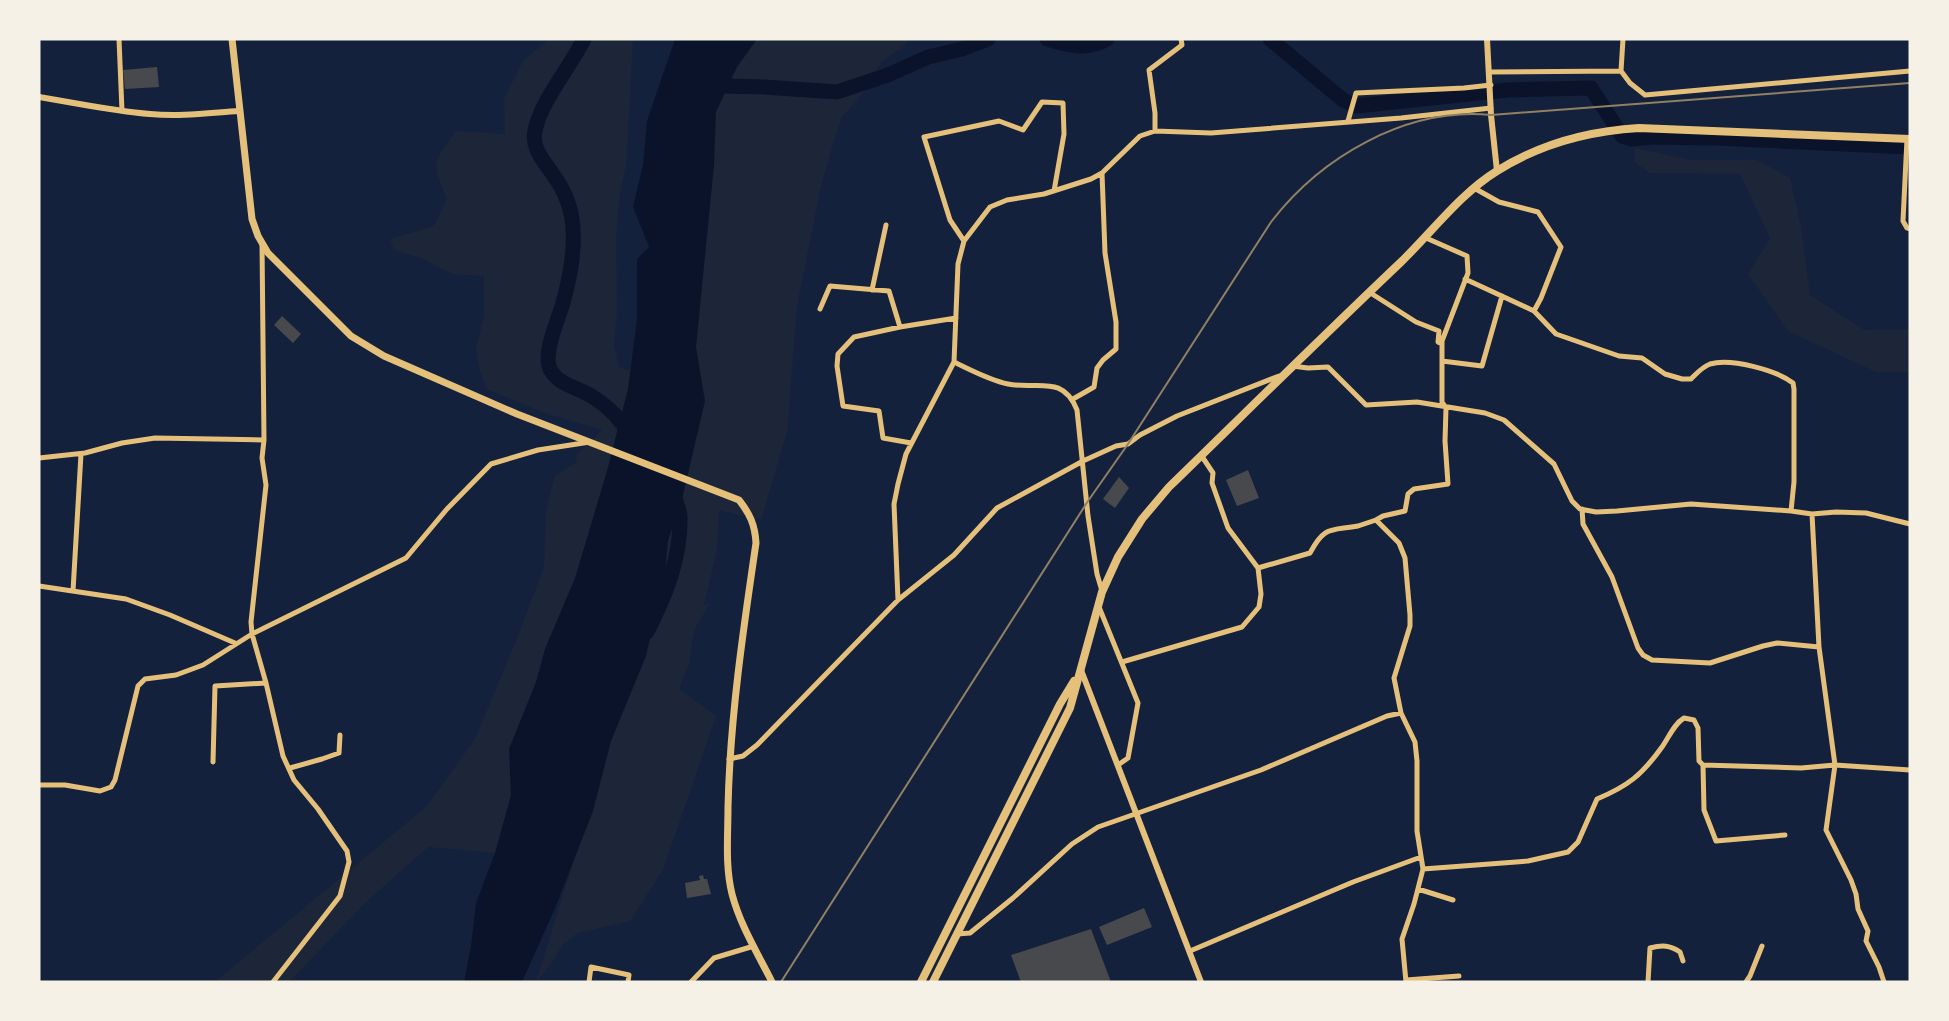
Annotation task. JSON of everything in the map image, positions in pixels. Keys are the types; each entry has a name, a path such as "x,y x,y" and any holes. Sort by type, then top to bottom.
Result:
{"highway":[{"path":"933,982 1070,708 1102,592 1119,557 1142,519 1169,487 1201,455 1426,238 1474,188 1497,171 1536,151 1572,138 1609,130 1639,128 1908,141"},
{"path":"921,982 1060,704 1081,670"}],"main road":[{"path":"232,39 252,219 268,253 336,323 365,346 518,414 739,500 750,514 755,528 756,543 741,647 729,759 728,868 732,895 772,982"}],"street":[{"path":"119,39 122,111"},
{"path":"1155,131 1149,70 1182,45 1181,39"},
{"path":"1487,39 1497,171"},
{"path":"1623,39 1621,71 1630,83 1645,95 1910,71"},
{"path":"1490,72 1621,71"},
{"path":"1349,118 1356,93 1491,85"},
{"path":"39,97 122,111 173,115 239,111"},
{"path":"964,240 950,220 924,137 999,121 1023,130 1042,102 1063,103 1064,134 1054,191"},
{"path":"898,600 894,504 906,454 954,362 958,264 964,240 990,207 1007,200 1054,191 1091,179 1102,173 1140,136 1155,131 1210,134 1349,118 1401,118 1491,108"},
{"path":"1908,141 1903,221 1910,229"},
{"path":"1073,399 1094,387 1097,368 1116,349 1116,322 1106,253 1102,173"},
{"path":"1474,188 1499,202 1538,212 1561,247 1534,310"},
{"path":"872,290 886,225"},
{"path":"1258,568 1310,553 1318,540 1330,530 1341,526 1357,526 1405,511 1408,494 1414,489 1448,484 1445,441 1446,408 1442,402 1442,344 1468,273 1467,256 1426,238"},
{"path":"262,243 264,440 262,458 266,485 251,622 252,633 283,756 294,780 318,809 347,851 349,862 340,896 273,982"},
{"path":"1465,279 1534,310 1546,326 1556,334 1619,356 1642,358 1665,374 1690,379 1706,365 1716,363 1760,368 1776,373 1793,383 1794,482 1791,511"},
{"path":"820,309 830,286 889,291 900,327"},
{"path":"1369,292 1416,322 1439,331 1438,342 1442,344"},
{"path":"1442,361 1482,366 1502,296"},
{"path":"912,443 883,438 879,411 843,406 837,366 838,354 854,337 956,318"},
{"path":"954,362 1009,384 1056,386 1073,399 1077,410 1088,516 1102,592"},
{"path":"1292,366 1328,367 1366,405 1417,402 1485,412 1504,420 1554,464 1572,501 1582,510 1617,511 1690,504 1812,514 1866,513 1910,524"},
{"path":"729,759 743,756 757,745 898,600 954,555 997,508 1083,461 1116,446 1128,444 1140,435 1177,416 1284,375"},
{"path":"39,458 81,454 122,443 156,438 264,440"},
{"path":"39,785 66,785 100,791 111,787 115,780 138,686 145,679 177,675 203,665 252,633 406,558 447,509 491,464 538,450 591,442"},
{"path":"73,591 81,454"},
{"path":"1122,662 1242,627 1259,607 1262,594 1258,568 1228,528 1212,483 1213,473 1201,455"},
{"path":"1582,510 1583,524 1612,578 1638,648 1643,655 1652,660 1710,663 1763,645 1778,643 1818,646"},
{"path":"1812,514 1818,646 1835,765 1826,830 1851,880 1858,909 1868,931 1866,941 1880,967 1884,982"},
{"path":"1376,520 1399,543 1405,558 1410,626 1394,678 1401,713 1415,742 1417,831 1423,869 1402,939 1406,981 1459,976"},
{"path":"39,586 126,599 236,643"},
{"path":"1098,606 1138,703 1128,758 1118,765"},
{"path":"1081,670 1201,982"},
{"path":"213,762 215,686 266,683"},
{"path":"957,934 970,933 1098,827 1260,770 1387,716 1401,713"},
{"path":"1423,869 1528,861 1568,852 1578,842 1597,799 1622,789 1637,777 1651,763 1682,718 1690,718 1697,724 1699,761 1703,765 1704,810 1716,841 1785,835"},
{"path":"290,768 339,753 340,735"},
{"path":"1703,765 1801,768 1835,765 1910,770"},
{"path":"1190,951 1353,882 1421,857"},
{"path":"1418,889 1453,900"},
{"path":"691,982 714,958 754,946"},
{"path":"1648,982 1650,948 1671,946 1680,952 1683,961"},
{"path":"1746,982 1762,946"},
{"path":"589,982 591,967 629,975 628,982"}],"shaded area":[{"path":"549,39 633,39 626,166 619,198 616,239 617,309 614,346 619,367 627,370 633,367 729,39 910,39 902,48 882,61 860,97 842,117 833,144 821,186 797,306 787,432 761,520 719,510 717,549 704,605 710,603 696,627 690,661 679,689 716,716 663,870 630,921 578,933 563,944 552,963 536,982 574,860 428,847 364,904 289,982 215,982 427,806 475,739 544,567 546,512 554,477 576,462 577,454 602,430 542,412 486,389 476,348 484,317 484,276 452,274 421,258 394,250 390,239 434,226 447,199 437,170 437,163 443,150 456,131 505,134 504,99 523,61"},
{"path":"675,39 757,39 737,67 716,112 714,165 696,347 705,401 683,495 668,541 665,574 646,656 611,741 593,811 556,906 522,982 464,982 476,903 495,853 511,795 509,749 536,682 545,649 575,578 607,471 628,389 637,319 637,259 649,247 633,207 643,165 647,121"},
{"path":"1635,148 1690,160 1757,160 1790,178 1801,227 1810,295 1864,330 1910,329 1910,372 1876,372 1788,331 1748,274 1770,238 1740,174 1650,173 1634,162"}],"building":[{"path":"157,67 159,87 125,89 123,70"},
{"path":"282,316 301,334 293,343 274,325"},
{"path":"1248,470 1259,498 1237,506 1226,480"},
{"path":"1119,477 1129,488 1115,508 1103,499"},
{"path":"703,875 704,879 707,879 711,894 687,898 685,883 700,880 699,876"},
{"path":"1144,908 1152,927 1107,945 1099,927"},
{"path":"1091,929 1111,982 1021,982 1011,955"}],"waterway":[{"path":"584,39 549,96 538,120 534,138 543,160 560,185 568,203 573,224 569,279 550,342 548,359 549,366 556,377 604,405 619,419 630,436"},
{"path":"709,83 723,86 837,92 888,75 928,57 962,49 988,39"},
{"path":"1047,39 1085,46 1107,39"},
{"path":"1270,39 1343,100 1356,106 1507,90 1591,88 1622,136 1632,139 1716,138 1910,147"},
{"path":"647,632 666,590 678,547 680,516 673,489"}],"railway":[{"path":"781,982 1088,501 1128,444 1271,222 1291,198 1340,157 1397,128 1428,119 1910,83"}]}
